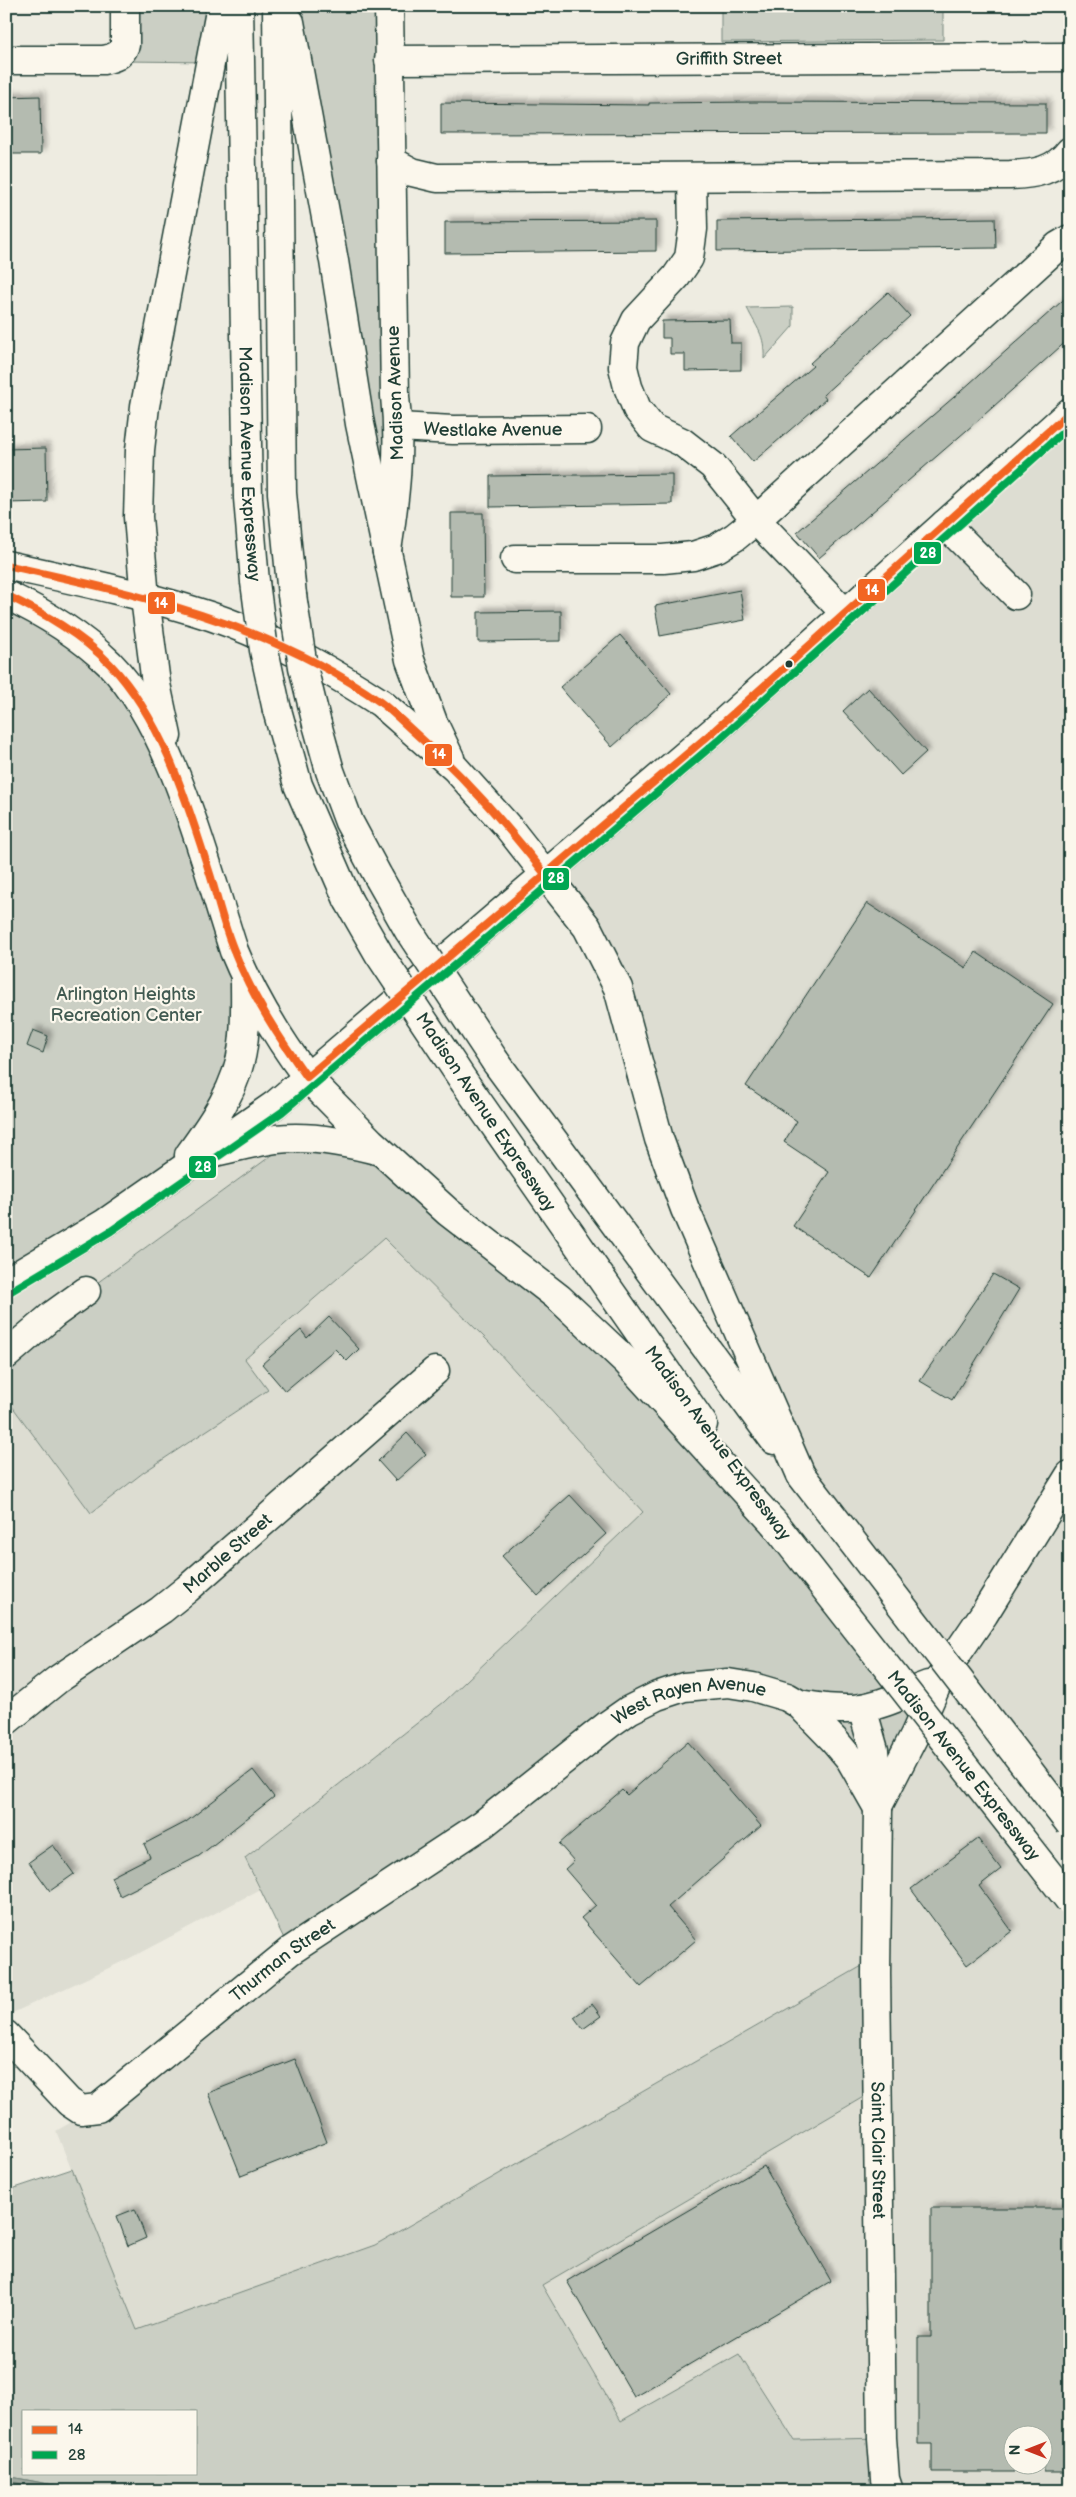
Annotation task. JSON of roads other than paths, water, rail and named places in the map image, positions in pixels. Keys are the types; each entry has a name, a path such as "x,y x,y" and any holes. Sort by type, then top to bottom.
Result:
{"main road":[{"path":"6,60 103,60 115,58 123,51 125,46 124,6"},
{"path":"221,6 145,406 140,450 138,517 145,598 156,684 178,783 234,951 245,978 282,1044 308,1077 382,1151 448,1212 559,1298 691,1420"},
{"name":"Madison Avenue Expressway","path":"239,6 248,498 255,582 264,650 277,710 298,786 348,900 379,954 691,1420 1070,1901"},
{"name":"Madison Avenue Expressway","path":"277,6 282,493 292,595 303,667 330,771 349,822 409,931 495,1061 732,1385 1070,1824"},
{"path":"287,6 334,261 360,424 387,552"},
{"name":"Madison Avenue","path":"389,6 395,396 398,427 396,493 387,552 410,660 433,722 455,768"},
{"name":"Griffith Street","path":"389,60 1070,57"},
{"path":"391,161 412,172 437,178 692,178 1034,174 1053,167 1063,160 1070,151"},
{"path":"692,178 693,229 689,258 676,277 636,320 624,344 623,367 637,409 652,428 682,442 713,466 756,520 845,613"},
{"path":"515,559 663,559 693,556 718,548 756,520 1058,246 1070,239"},
{"path":"6,1282 105,1223 276,1104 715,730 1070,412"},
{"name":"Westlake Avenue","path":"398,427 453,430 587,429"},
{"path":"945,524 1016,595"},
{"path":"6,565 145,598 203,614 243,628 292,652 381,703 455,768 508,827 587,926 618,988 659,1139 685,1209 800,1474"},
{"path":"6,595 44,613 80,638 111,666 141,706 178,783"},
{"path":"176,1172 212,1123 236,1074 243,1046 245,978"},
{"path":"200,1156 277,1139 304,1138 332,1140 382,1151"},
{"path":"6,1355 54,1314 86,1291"},
{"name":"Marble Street","path":"6,1721 57,1680 160,1610 187,1589 435,1371"},
{"path":"799,1704 838,1709 862,1708 884,1702 939,1680 984,1614 1070,1475"},
{"name":"Saint Clair Street","path":"878,1808 916,1734 939,1680"},
{"name":"West Rayen Avenue","path":"483,1824 629,1710 658,1696 684,1687 728,1684 753,1687 799,1704 850,1759 878,1808"},
{"name":"Saint Clair Street","path":"862,1708 874,1750 878,1808 876,1973 882,2446 885,2479 889,2491"},
{"name":"Thurman Street","path":"6,2035 69,2102 81,2110 92,2110 107,2102 290,1951 448,1845 483,1824"}],"water":[{"path":"6,2476 85,2491 6,2491"}],"park label":[{"name":"Arlington Heights Recreation Center","path":"126,1004"}]}
